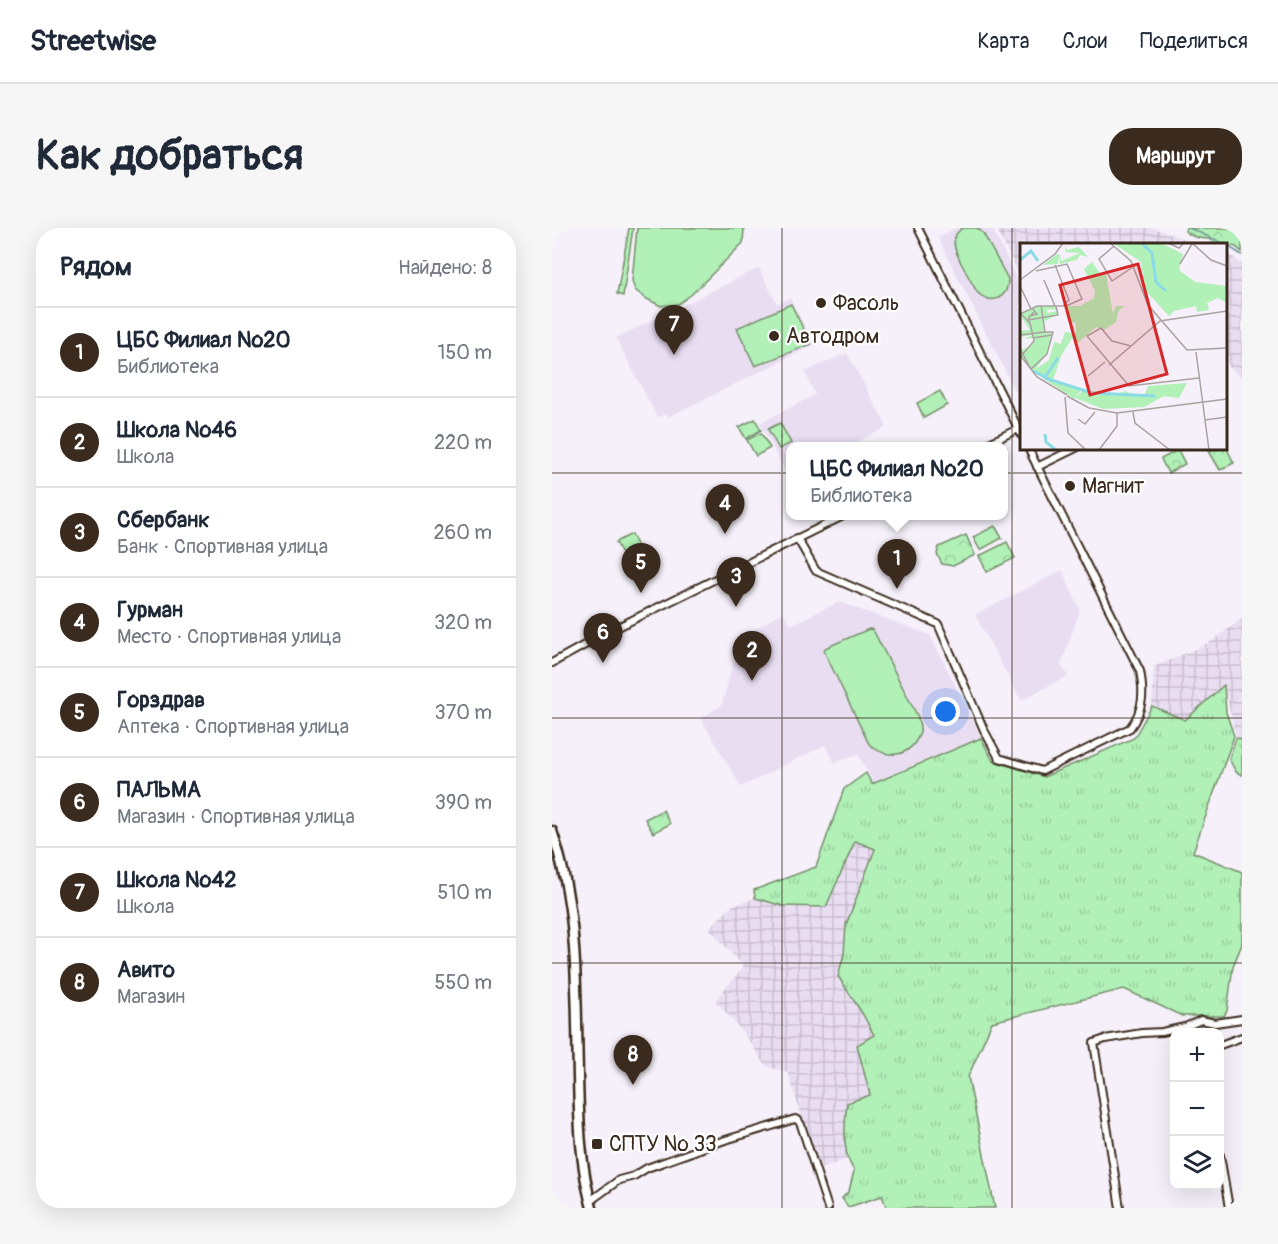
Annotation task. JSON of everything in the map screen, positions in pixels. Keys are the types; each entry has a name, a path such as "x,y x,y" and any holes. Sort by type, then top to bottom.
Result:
{"main road":[{"path":"552,831 568,893 574,936 580,1139 586,1186 591,1205"}],"street":[{"path":"918,228 1020,432"},
{"path":"993,442 1018,429"},
{"path":"796,538 816,571 938,624 984,730 999,758 1042,771 1130,728 1137,719 1144,690 1140,671 1029,450"},
{"path":"1037,467 1072,450"},
{"path":"552,663 612,630 834,520"},
{"path":"1120,1208 1094,1043 1142,1033 1162,1032 1185,1027 1201,1020 1215,1023 1242,1019"},
{"path":"1224,1044 1242,1037"},
{"path":"591,1205 619,1180 634,1176 647,1168 722,1141 795,1119 801,1125 828,1208"},
{"path":"1224,1179 1229,1208"}],"shaded area":[{"path":"955,228 992,228 1020,286 1020,400 938,238"},
{"path":"996,228 1153,228 1195,243 1020,243 1020,276"},
{"path":"1227,253 1242,264 1242,378 1227,363"},
{"path":"759,268 777,304 790,298 814,345 668,417 666,414 657,417 616,338"},
{"path":"847,353 887,427 857,442 786,442 786,472 760,423 815,395 805,372"},
{"path":"1062,570 1080,610 1061,665 1068,676 1021,700 975,615"},
{"path":"839,602 930,635 981,737 873,782 858,754 835,763 825,745 741,787 701,718 722,705 739,639 783,612 791,625"},
{"path":"1242,618 1242,738 1236,737 1224,685 1185,719 1152,705 1154,667 1213,641"},
{"path":"855,841 875,848 846,925 844,954 838,975 874,1035 857,1045 870,1095 845,1116 848,1159 819,1169 788,1073 766,1066 742,1031 715,1000 744,967 709,928 732,906 755,898 783,906"}],"green space":[{"path":"629,228 633,228 623,296 617,294"},
{"path":"637,228 744,228 743,243 692,294 678,304 661,306 635,290 632,281"},
{"path":"962,228 977,228 983,233 1008,279 1002,296 988,299 977,292 962,266 954,245 956,234"},
{"path":"1186,228 1242,228 1242,252 1234,246 1227,247 1227,243 1215,243 1210,239 1193,236 1185,231"},
{"name":"Автодром","path":"791,304 811,344 755,366 737,328"},
{"path":"940,391 947,405 924,418 917,403"},
{"path":"755,419 761,430 746,439 739,427"},
{"path":"780,423 790,442 786,442 786,446 779,449 768,429"},
{"path":"761,433 770,448 756,456 747,440"},
{"path":"1227,449 1234,463 1220,470 1209,451"},
{"path":"1178,450 1185,464 1168,473 1161,459"},
{"path":"995,526 1002,538 980,550 973,537"},
{"path":"632,534 641,553 626,561 616,542"},
{"path":"966,535 975,555 953,566 942,564 937,554 939,547"},
{"path":"1007,542 1015,558 987,572 979,556"},
{"path":"869,629 873,630 918,717 920,732 918,737 908,749 897,754 885,753 869,744 824,651 825,648"},
{"path":"1224,685 1226,712 1234,736 1193,852 1242,872 1242,944 1233,966 1227,1011 1224,1016 1182,1016 1124,989 992,1022 968,1077 995,1208 887,1208 882,1196 848,1207 842,1198 849,1191 854,1171 848,1160 845,1145 847,1103 870,1095 857,1045 874,1035 838,976 844,954 846,925 875,849 855,841 826,907 783,906 755,898 754,890 816,867 844,789 866,773 872,784 981,738 993,761 1044,777 1134,738 1152,706 1185,720"},
{"path":"1236,738 1242,739 1242,775 1236,772 1229,759"},
{"path":"663,810 670,824 653,833 645,819"}],"waterway":[{"path":"1189,228 1223,243"},
{"path":"1227,246 1242,255"}],"place":[{"name":"Фасоль","path":"821,303"},
{"name":"Автодром","path":"774,336"},
{"name":"Школа №42","path":"674,355"},
{"name":"Магнит","path":"1070,486"},
{"name":"Гурман","path":"725,534"},
{"name":"ЦБС Филиал №20","path":"897,589"},
{"name":"Горздрав","path":"641,593"},
{"name":"Сбербанк","path":"736,607"},
{"name":"ПАЛЬМА","path":"603,663"},
{"name":"Школа №46","path":"752,681"},
{"name":"Авито","path":"633,1085"},
{"name":"СПТУ № 33","path":"597,1144"}]}
